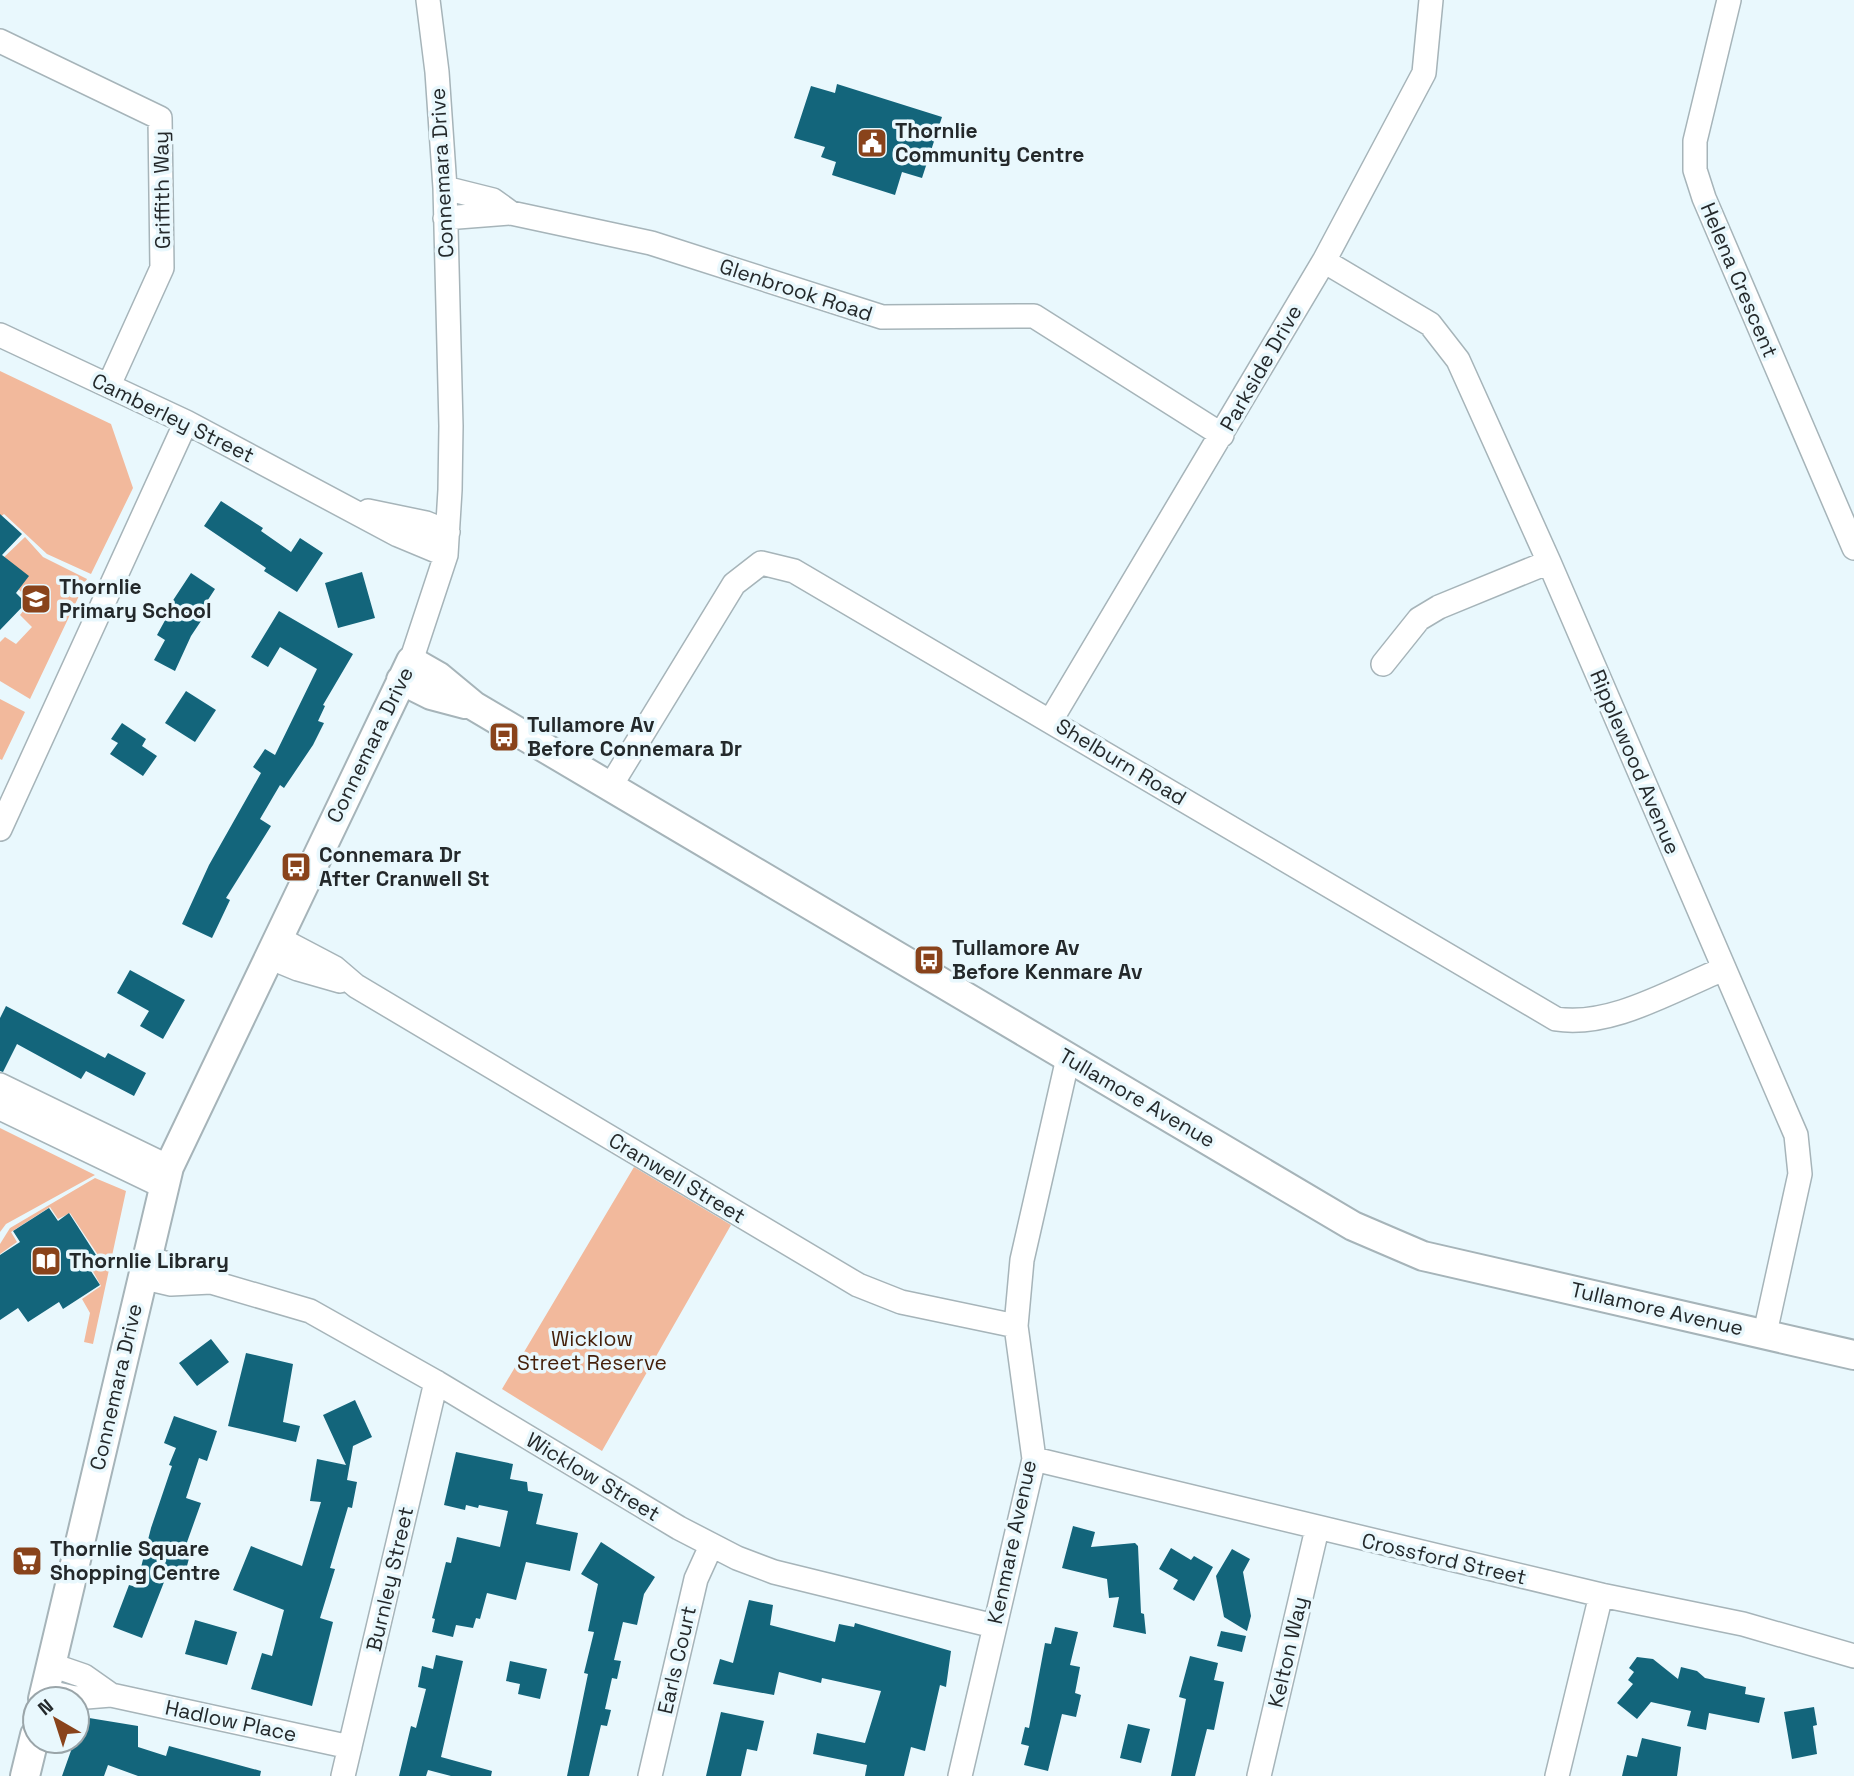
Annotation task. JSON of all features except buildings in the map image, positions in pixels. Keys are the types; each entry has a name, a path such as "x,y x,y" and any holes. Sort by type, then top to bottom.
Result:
{"street":[{"name":"Connemara Drive","path":"47,1685 166,1176 406,671 446,555 451,426 445,218 437,72 428,0"},
{"name":"Parkside Drive","path":"1051,720 1324,261 1423,73 1431,0"},
{"name":"Helena Crescent","path":"1730,0 1695,141 1695,170 1704,198 1854,548"},
{"name":"Griffith Way","path":"0,41 160,118 162,268 108,385"},
{"name":"Glenbrook Road","path":"444,188 493,200 510,213"},
{"name":"Glenbrook Road","path":"445,218 510,213 651,243 882,317 1034,316 1222,435"},
{"name":"Ripplewood Avenue","path":"1324,261 1430,324 1458,360 1549,562 1796,1135 1800,1174 1765,1334"},
{"name":"Camberley Street","path":"0,335 186,422 398,535 446,555"},
{"path":"0,829 186,422"},
{"name":"Camberley Street","path":"344,506 426,523 448,532"},
{"path":"1383,664 1419,619 1439,607 1549,562"},
{"name":"Shelburn Road","path":"610,787 734,584 761,563 794,571 1556,1019 1577,1023 1602,1020 1724,968"},
{"name":"Tullamore Avenue","path":"406,671 439,677 474,706 1321,1209 1389,1243 1423,1255 1854,1355"},
{"name":"Cranwell Street","path":"274,947 335,968 356,986 858,1284 901,1302 1016,1326"},
{"name":"Kenmare Avenue","path":"960,1776 1034,1459 1016,1326 1022,1260 1068,1058"},
{"path":"0,1085 166,1176"},
{"path":"0,1108 166,1176"},
{"name":"Wicklow Street","path":"144,1267 188,1269 211,1282 310,1311 436,1382 711,1546 772,1571 994,1626"},
{"name":"Burnley Street","path":"344,1776 436,1382"},
{"name":"Crossford Street","path":"1034,1459 1317,1529 1601,1595 1743,1624 1854,1656"},
{"name":"Kelton Way","path":"1259,1776 1317,1529"},
{"name":"Earls Court","path":"650,1776 696,1579 711,1546"},
{"path":"1557,1776 1601,1595"},
{"name":"Hadlow Place","path":"47,1685 84,1676 111,1695 350,1747"},
{"path":"25,1776 30,1755"}],"green space":[{"name":"Thornlie Primary School","path":"0,371 111,424 133,488 91,574 47,554 4,514 0,517"},
{"path":"25,537 43,557 87,579 30,699 0,681 0,642 5,637 16,644 32,627 20,615 31,601 0,572 0,561"},
{"path":"0,699 25,712 2,760 0,759"},
{"path":"0,1128 95,1175 6,1224 0,1232"},
{"name":"Wicklow Street Reserve","path":"634,1167 731,1225 602,1451 502,1389"},
{"path":"95,1178 126,1191 93,1344 84,1342 90,1313 82,1299 101,1286 90,1266 100,1258 70,1213 58,1219 50,1207 11,1232 17,1242 0,1254 0,1244 10,1228"}],"place":[{"name":"Thornlie Community Centre","path":"872,143"},
{"name":"Thornlie Primary School","path":"36,599"},
{"name":"Tullamore Av Before Connemara Dr","path":"504,737"},
{"name":"Connemara Dr After Cranwell St","path":"296,867"},
{"name":"Tullamore Av Before Kenmare Av","path":"929,960"},
{"name":"Thornlie Library","path":"46,1261"},
{"name":"Thornlie Square Shopping Centre","path":"27,1561"}]}
